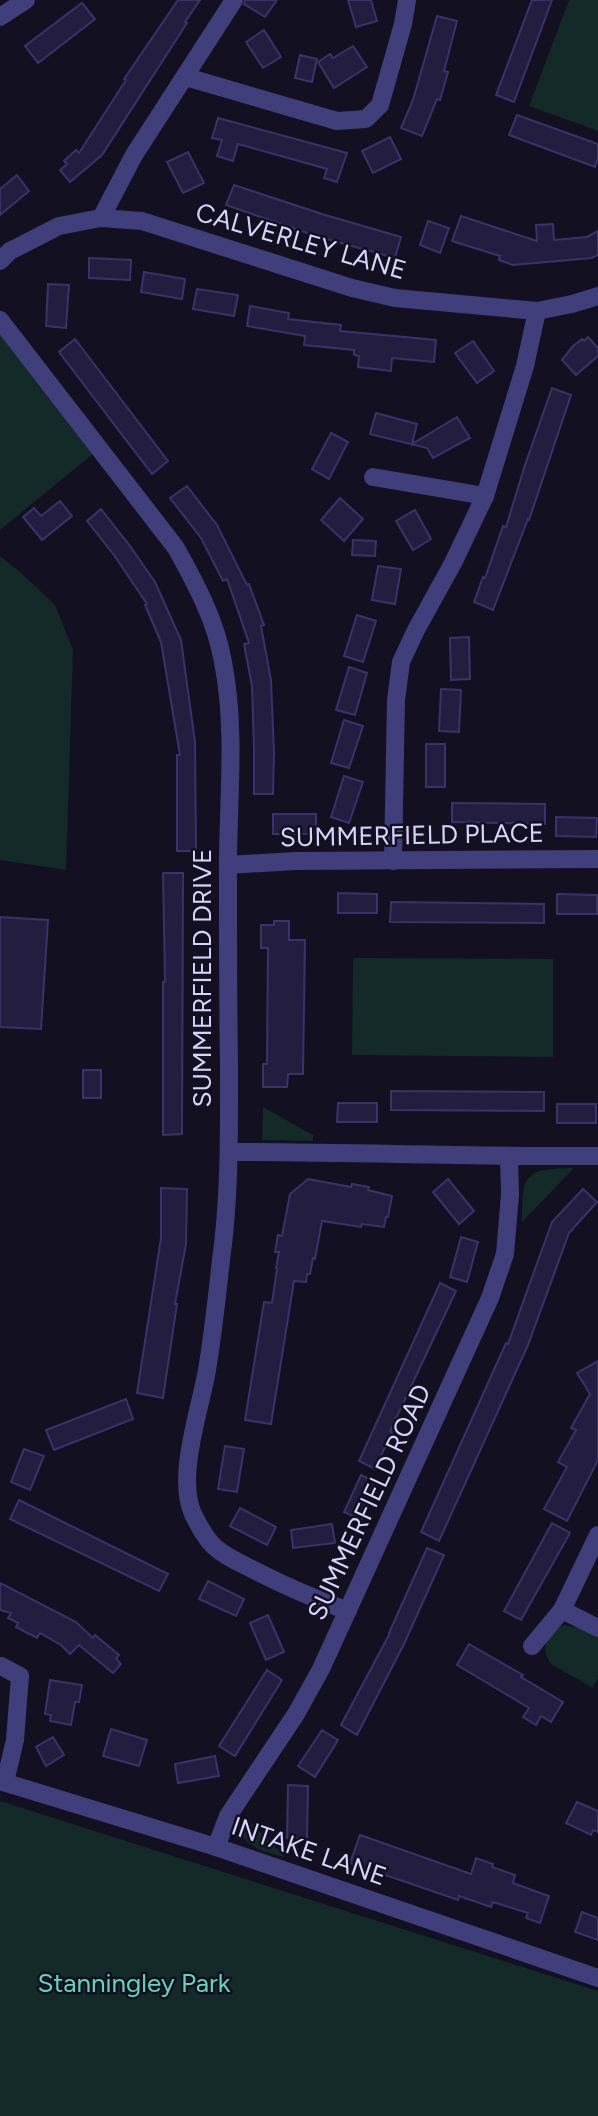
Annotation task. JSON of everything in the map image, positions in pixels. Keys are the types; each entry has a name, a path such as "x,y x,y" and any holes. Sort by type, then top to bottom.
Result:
{"street":[{"path":"0,17 26,0"},
{"path":"101,218 134,155 234,0"},
{"path":"186,77 337,121 366,119 380,105 408,0"},
{"name":"CALVERLEY LANE","path":"0,261 10,251 59,226 101,218 142,221 352,288 395,298 537,311 598,296"},
{"path":"393,861 396,700 401,662 485,496 525,366 537,311"},
{"name":"SUMMERFIELD DRIVE","path":"0,320 176,548 216,631 228,694 230,742 229,1152 225,1233 209,1357 187,1479 192,1512 216,1548 289,1588 348,1611"},
{"path":"373,477 485,496"},
{"name":"SUMMERFIELD PLACE","path":"228,865 295,861 598,859"},
{"path":"229,1152 598,1156"},
{"name":"SUMMERFIELD ROAD","path":"216,1847 228,1816 296,1714 321,1669 479,1323 505,1254 510,1194 509,1157"},
{"path":"532,1646 562,1610 598,1535"},
{"path":"562,1610 598,1628"},
{"path":"1,1666 20,1676 15,1740 3,1782"},
{"name":"INTAKE LANE","path":"3,1782 216,1847 598,1978"}],"green space":[{"path":"569,0 598,0 598,131 529,106"},
{"path":"0,332 94,453 0,530"},
{"path":"0,556 55,605 73,650 66,870 0,860"},
{"path":"353,958 553,959 553,1057 352,1055"},
{"path":"263,1107 313,1135 313,1141 262,1140"},
{"path":"574,1168 522,1222 523,1193 529,1177 545,1170"},
{"path":"564,1625 578,1628 598,1638 598,1678 593,1688 551,1664 547,1658 545,1647 549,1637"},
{"name":"Stanningley Park","path":"0,1801 598,1991 598,2116 0,2116"},
{"path":"246,1818 285,1857 260,1850 246,1841 242,1835 242,1827"}],"building":[{"path":"178,0 200,0 102,155 70,182 60,170 67,164 64,161 76,150 79,153 126,80 124,79"},
{"path":"245,0 277,0 265,17 244,4"},
{"path":"348,0 371,0 377,21 356,27"},
{"path":"532,0 552,0 514,102 496,95"},
{"path":"82,3 95,19 38,63 25,46"},
{"path":"437,16 457,21 444,71 448,72 440,100 437,99 422,136 401,128 413,100"},
{"path":"264,30 281,57 263,68 246,42"},
{"path":"353,46 367,67 334,88 318,62 330,54 333,58"},
{"path":"300,55 317,59 312,82 295,78"},
{"path":"517,115 598,144 595,167 509,135"},
{"path":"218,118 347,153 337,182 324,178 327,169 238,144 233,161 217,156 222,140 212,138"},
{"path":"390,137 401,159 373,173 362,151"},
{"path":"188,152 204,183 183,193 167,162"},
{"path":"17,175 29,191 0,215 0,189"},
{"path":"234,185 401,237 395,258 316,236 226,205"},
{"path":"461,216 537,241 536,225 553,224 554,240 587,237 598,231 598,255 592,258 513,265 499,260 500,256 452,241"},
{"path":"428,221 449,228 440,253 420,245"},
{"path":"89,258 131,260 130,280 89,278"},
{"path":"144,272 185,279 182,299 141,292"},
{"path":"48,284 69,285 66,328 46,326"},
{"path":"197,289 238,295 234,316 193,309"},
{"path":"250,306 289,313 288,319 341,325 340,331 436,340 434,362 392,358 391,371 358,367 359,356 354,355 354,350 304,345 305,336 247,326"},
{"path":"588,337 598,348 598,356 576,375 562,360 573,346"},
{"path":"75,339 168,461 152,474 59,352"},
{"path":"473,341 494,371 477,383 455,353"},
{"path":"552,388 571,395 529,520 493,610 474,602 503,526 506,527"},
{"path":"376,413 417,424 412,444 457,417 470,438 433,458 427,448 370,434"},
{"path":"331,433 348,442 329,479 312,469"},
{"path":"187,486 217,525 247,585 249,584 264,625 261,626 271,680 273,794 254,794 252,686 244,644 249,643 227,579 223,581 201,538 170,498"},
{"path":"340,498 363,519 344,541 321,520"},
{"path":"60,501 72,516 42,540 23,517 34,508 41,516"},
{"path":"101,509 155,582 181,640 195,742 196,851 177,851 177,755 180,755 161,642 145,605 147,604 87,521"},
{"path":"415,510 431,539 413,550 396,521"},
{"path":"353,540 376,541 375,556 352,555"},
{"path":"378,566 401,569 395,604 372,600"},
{"path":"357,615 376,621 363,662 344,656"},
{"path":"469,637 470,679 451,680 450,638"},
{"path":"349,667 367,673 355,715 336,710"},
{"path":"441,689 461,690 459,732 439,731"},
{"path":"344,720 363,726 349,768 331,763"},
{"path":"426,744 445,744 445,787 426,787"},
{"path":"344,776 363,782 349,823 331,817"},
{"path":"452,803 545,804 545,824 452,822"},
{"path":"273,814 316,814 316,834 273,834"},
{"path":"556,817 597,818 596,837 556,836"},
{"path":"163,873 183,873 182,1134 163,1135 165,982"},
{"path":"338,893 377,894 377,913 338,913"},
{"path":"557,894 597,895 597,914 557,914"},
{"path":"391,902 544,904 544,923 390,922"},
{"path":"0,917 48,920 41,1029 0,1027"},
{"path":"274,921 289,921 289,940 305,940 303,1074 288,1074 287,1087 263,1087 263,1064 267,1064 268,948 261,948 261,925 274,925"},
{"path":"83,1070 101,1070 101,1098 83,1098"},
{"path":"391,1091 544,1092 544,1111 391,1110"},
{"path":"338,1103 377,1103 377,1122 337,1122"},
{"path":"557,1104 596,1104 596,1123 557,1123"},
{"path":"308,1179 351,1187 352,1184 369,1187 368,1190 392,1196 388,1217 384,1227 362,1224 361,1227 322,1221 310,1274 307,1274 306,1282 294,1281 271,1424 245,1420 264,1302 272,1303 279,1252 275,1252 278,1235 282,1236 290,1194"},
{"path":"448,1179 474,1211 459,1224 433,1192"},
{"path":"161,1188 187,1189 186,1244 163,1398 137,1393 161,1238"},
{"path":"583,1189 597,1202 569,1233 528,1345 439,1541 421,1532 506,1343 508,1344 552,1222"},
{"path":"461,1237 478,1242 467,1282 450,1277"},
{"path":"440,1283 456,1291 375,1469 359,1461"},
{"path":"598,1361 598,1460 567,1521 544,1509 567,1467 558,1462 576,1430 571,1428 590,1394 577,1373"},
{"path":"126,1399 133,1419 54,1450 46,1430"},
{"path":"225,1446 244,1449 237,1492 218,1489"},
{"path":"24,1449 44,1456 30,1490 11,1482"},
{"path":"361,1475 378,1483 361,1520 344,1512"},
{"path":"19,1500 168,1574 159,1591 10,1519"},
{"path":"240,1508 276,1527 267,1545 230,1526"},
{"path":"552,1523 570,1533 521,1620 504,1611"},
{"path":"332,1524 335,1543 293,1548 291,1530"},
{"path":"427,1548 444,1555 404,1644 357,1735 341,1725 390,1633"},
{"path":"208,1581 244,1599 236,1616 199,1599"},
{"path":"0,1583 76,1622 93,1638 95,1635 119,1655 116,1659 121,1664 113,1673 79,1645 70,1654 61,1645 40,1633 37,1638 16,1627 18,1623 8,1618 11,1613 0,1610"},
{"path":"268,1615 284,1652 266,1660 250,1623"},
{"path":"469,1644 563,1702 551,1722 541,1716 536,1725 523,1717 529,1708 457,1665"},
{"path":"267,1670 282,1680 235,1756 219,1746"},
{"path":"50,1680 82,1685 79,1702 75,1702 71,1725 50,1721 51,1715 45,1714"},
{"path":"111,1729 147,1740 139,1766 103,1756"},
{"path":"322,1730 338,1740 315,1777 298,1766"},
{"path":"53,1737 64,1755 46,1766 36,1747"},
{"path":"215,1756 219,1776 178,1783 175,1764"},
{"path":"288,1785 308,1786 307,1839 287,1838"},
{"path":"577,1802 598,1811 598,1832 593,1830 591,1835 566,1823"},
{"path":"360,1835 471,1874 476,1858 493,1864 492,1867 515,1875 513,1883 549,1896 540,1923 526,1918 528,1913 493,1902 491,1907 459,1896 458,1900 350,1863"},
{"path":"582,1912 598,1918 598,1940 575,1932"}]}
